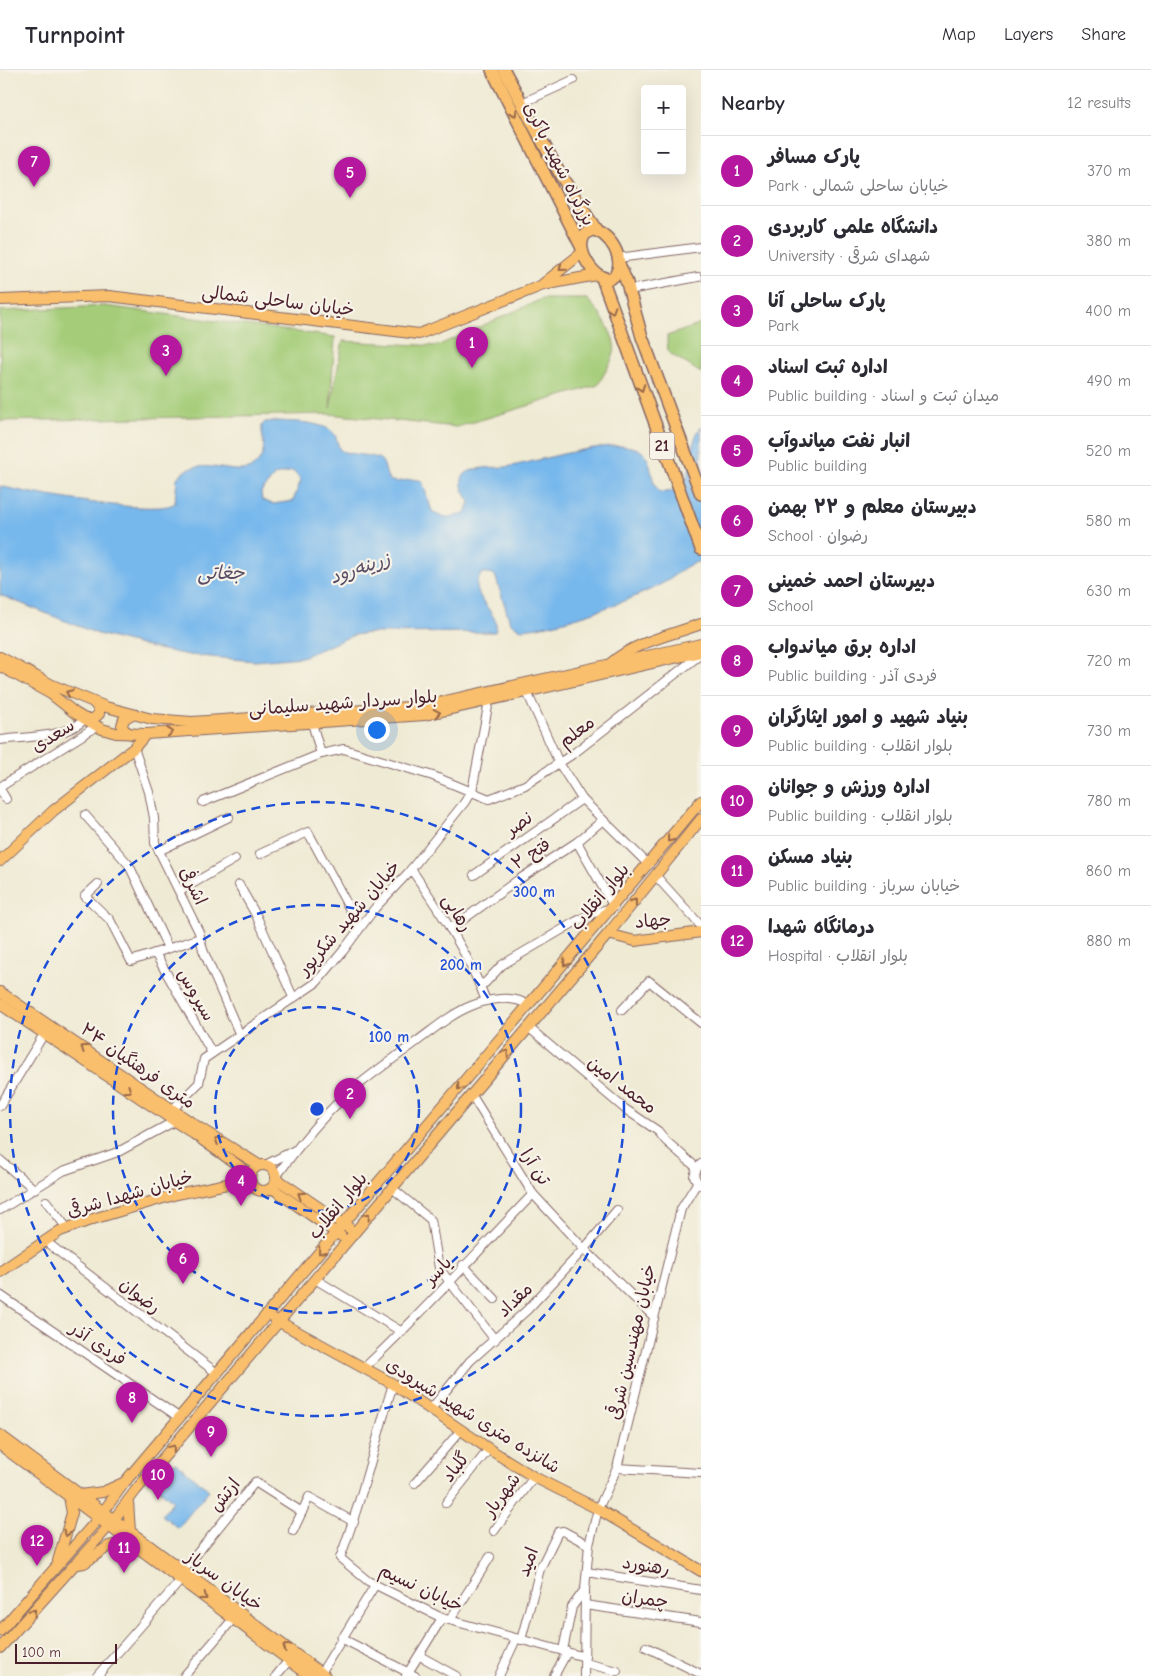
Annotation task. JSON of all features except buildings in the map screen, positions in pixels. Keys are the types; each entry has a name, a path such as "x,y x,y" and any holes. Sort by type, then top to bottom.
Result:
{"highway":[{"name":"بزرگراه شهید باکری","path":"492,70 582,249 599,276"},
{"name":"بزرگراه شهید باکری","path":"504,70 561,176 597,231 608,238 618,261"},
{"path":"562,210 572,212 576,209 577,200"},
{"path":"582,249 586,232 597,231"},
{"path":"599,276 612,278 616,273 618,261"},
{"name":"21","path":"618,261 629,290 642,337 701,494"},
{"name":"21","path":"599,276 701,549"}],"main road":[{"path":"543,285 582,249"},
{"path":"543,285 599,276"},
{"name":"خیابان ساحلی شمالی","path":"0,300 109,296 419,334 543,285"},
{"path":"610,664 622,653 701,624"},
{"name":"بلوار سردار شهید سلیمانی","path":"0,666 51,694 85,720 97,726 116,733 146,734 425,715 527,692 677,653 701,644"},
{"name":"بلوار سردار شهید سلیمانی","path":"0,657 52,685 94,702 132,714 168,721 192,722 399,709 454,700 610,664 677,653 701,653"},
{"path":"85,720 94,719 99,714 99,709 94,702"},
{"path":"131,734 122,725 124,719 132,714"},
{"path":"0,860 53,811 134,748 146,734"},
{"name":"بلوار انقلاب","path":"0,1631 101,1515 126,1481 614,907 701,801"},
{"name":"بلوار انقلاب","path":"0,1648 111,1523 138,1488 346,1240 608,934 701,820"},
{"name":"جهاد","path":"608,934 635,941 701,932"},
{"name":"۲۴ متری فرهنگیان","path":"0,992 173,1109 262,1165"},
{"name":"۲۴ متری فرهنگیان","path":"0,1004 239,1166 251,1180"},
{"path":"529,1006 540,1014"},
{"path":"275,1181 260,1191 251,1180 253,1170 262,1165 272,1168 275,1181 346,1240"},
{"name":"خیابان شهدا شرقی","path":"0,1272 45,1240 67,1228 177,1194 251,1180"},
{"path":"275,1181 354,1231"},
{"name":"شانزده متری شهید شیرودی","path":"268,1315 393,1384 489,1450 534,1477 598,1509 701,1571"},
{"path":"0,1435 80,1494 101,1515"},
{"path":"1,1448 69,1497 101,1515"},
{"path":"80,1494 103,1492 126,1481 138,1488"},
{"path":"56,1568 72,1513 69,1497"},
{"path":"75,1565 84,1563 109,1546 130,1537 128,1501"},
{"name":"خیابان سرباز","path":"101,1515 323,1675"},
{"name":"خیابان سرباز","path":"182,1575 233,1619 310,1676"}],"street":[{"path":"522,103 572,80"},
{"path":"618,261 701,247"},
{"path":"629,290 698,277"},
{"name":"معلم","path":"203,802 321,754 344,749 384,760 472,791 488,799 525,785 559,763 690,664 701,653"},
{"path":"527,692 559,763 582,799 649,865"},
{"path":"472,791 489,701"},
{"path":"0,740 64,732 76,728 85,720"},
{"path":"312,723 321,754"},
{"name":"سعدی","path":"0,788 97,726"},
{"name":"اشرفی","path":"134,748 154,818 155,843 180,891 239,1033"},
{"path":"0,788 6,800"},
{"name":"خیابان شهید شکرپور","path":"173,1109 199,1083 204,1059 239,1033 317,982 375,908 411,869 472,791"},
{"name":"نصر","path":"474,875 582,799"},
{"path":"85,815 129,865 168,948"},
{"path":"159,851 229,817"},
{"name":"فتح ۲","path":"450,929 518,880 577,842 603,820"},
{"path":"260,854 308,832 360,928"},
{"path":"480,984 485,983 502,965 575,922 591,914 614,907 577,842"},
{"path":"180,891 235,859"},
{"name":"رهایی","path":"411,869 450,929 480,984 486,1002"},
{"path":"655,875 701,926"},
{"path":"98,884 85,896 110,920 131,961 200,938"},
{"path":"239,885 256,915 293,997"},
{"name":"سیروس","path":"155,953 212,1053"},
{"path":"622,1010 649,981 701,1023"},
{"path":"275,1181 296,1149 342,1099 366,1078 453,1015 471,1006 511,999 524,1002 529,1006"},
{"name":"محمد امین","path":"528,1027 625,1108 658,1131 699,1166"},
{"path":"0,1106 44,1034"},
{"name":"تن آرا","path":"471,1094 533,1194 584,1249 654,1317"},
{"path":"0,1210 63,1171 118,1152 174,1121"},
{"path":"262,1165 296,1149"},
{"path":"0,1160 34,1189"},
{"path":"699,1166 694,1176 699,1185"},
{"name":"خیابان مهندسین شرقی","path":"584,1676 585,1589 589,1546 598,1509 617,1468 681,1209 699,1185"},
{"path":"392,1188 431,1220 439,1268 495,1340"},
{"name":"یاسر","path":"364,1368 402,1332 463,1265 533,1194"},
{"path":"46,1201 67,1228"},
{"name":"مقداد","path":"432,1409 470,1361 527,1310 584,1249 617,1210"},
{"name":"رضوان","path":"45,1240 218,1374"},
{"path":"463,1265 495,1299"},
{"path":"315,1279 402,1332"},
{"name":"فردی آذر","path":"0,1295 180,1418"},
{"name":"خیابان نسیم","path":"393,1384 354,1522 340,1558 375,1585 446,1619 565,1651 617,1671"},
{"path":"415,1483 461,1430"},
{"name":"گلباد","path":"446,1504 489,1450"},
{"path":"617,1468 701,1473"},
{"name":"شهریار","path":"494,1531 534,1477"},
{"name":"ارتش","path":"182,1575 255,1482 302,1512"},
{"path":"293,1531 309,1497 354,1522"},
{"name":"امید","path":"519,1639 540,1569 558,1532 563,1531 589,1546"},
{"path":"341,1638 410,1675 420,1656 490,1557"},
{"name":"رهنورد","path":"587,1572 701,1590"},
{"path":"97,1676 182,1575"},
{"path":"323,1675 341,1638 375,1585"},
{"path":"554,1676 565,1651 572,1607 585,1589"},
{"name":"چمران","path":"585,1605 701,1622"},
{"path":"184,1676 233,1619"},
{"path":"499,1676 519,1639"},
{"path":"646,1647 701,1674"},
{"path":"420,1656 456,1676"},
{"path":"276,1676 289,1660"}],"green space":[{"path":"542,299 587,299 601,317 613,339 614,353 598,385 457,427 329,414 0,421 0,311 105,306 335,337 330,408 343,341 437,346"},
{"path":"701,324 701,373 668,352 667,336"}],"water":[{"name":"جغاتی","path":"265,422 300,422 331,430 335,435 340,450 375,457 382,461 389,480 398,482 413,479 422,481 432,511 445,517 467,511 470,502 463,488 462,481 465,474 469,471 506,467 607,446 622,446 642,451 649,462 656,487 660,492 673,491 681,486 687,478 693,446 701,427 701,561 686,567 665,582 614,605 553,624 519,629 510,622 495,575 485,573 481,574 477,581 477,587 495,620 495,632 369,633 354,635 302,657 255,661 189,655 152,648 98,634 0,595 0,486 36,494 119,506 164,507 175,503 177,478 188,470 212,467 237,470 248,469 257,464 263,452 262,425","holes":["293,471 301,480 293,501 273,504 262,500 261,492 275,475"]},
{"path":"175,1462 209,1490 178,1528 162,1515 173,1501 155,1486"}],"place":[{"name":"دبیرستان احمد خمینی","path":"34,187"},
{"name":"انبار نفت میاندوآب","path":"350,198"},
{"name":"پارک مسافر","path":"472,368"},
{"name":"پارک ساحلی آنا","path":"166,376"},
{"name":"دانشگاه علمی کاربردی","path":"350,1119"},
{"name":"اداره ثبت اسناد","path":"241,1206"},
{"name":"دبیرستان معلم و ۲۲ بهمن","path":"183,1284"},
{"name":"اداره برق میاندواب","path":"132,1423"},
{"name":"بنیاد شهید و امور ایثارگران","path":"211,1457"},
{"name":"اداره ورزش و جوانان","path":"158,1500"},
{"name":"درمانگاه شهدا","path":"37,1566"},
{"name":"بنیاد مسکن","path":"124,1573"}],"water label":[{"name":"زرینه‌رود","path":"360,568"}]}
